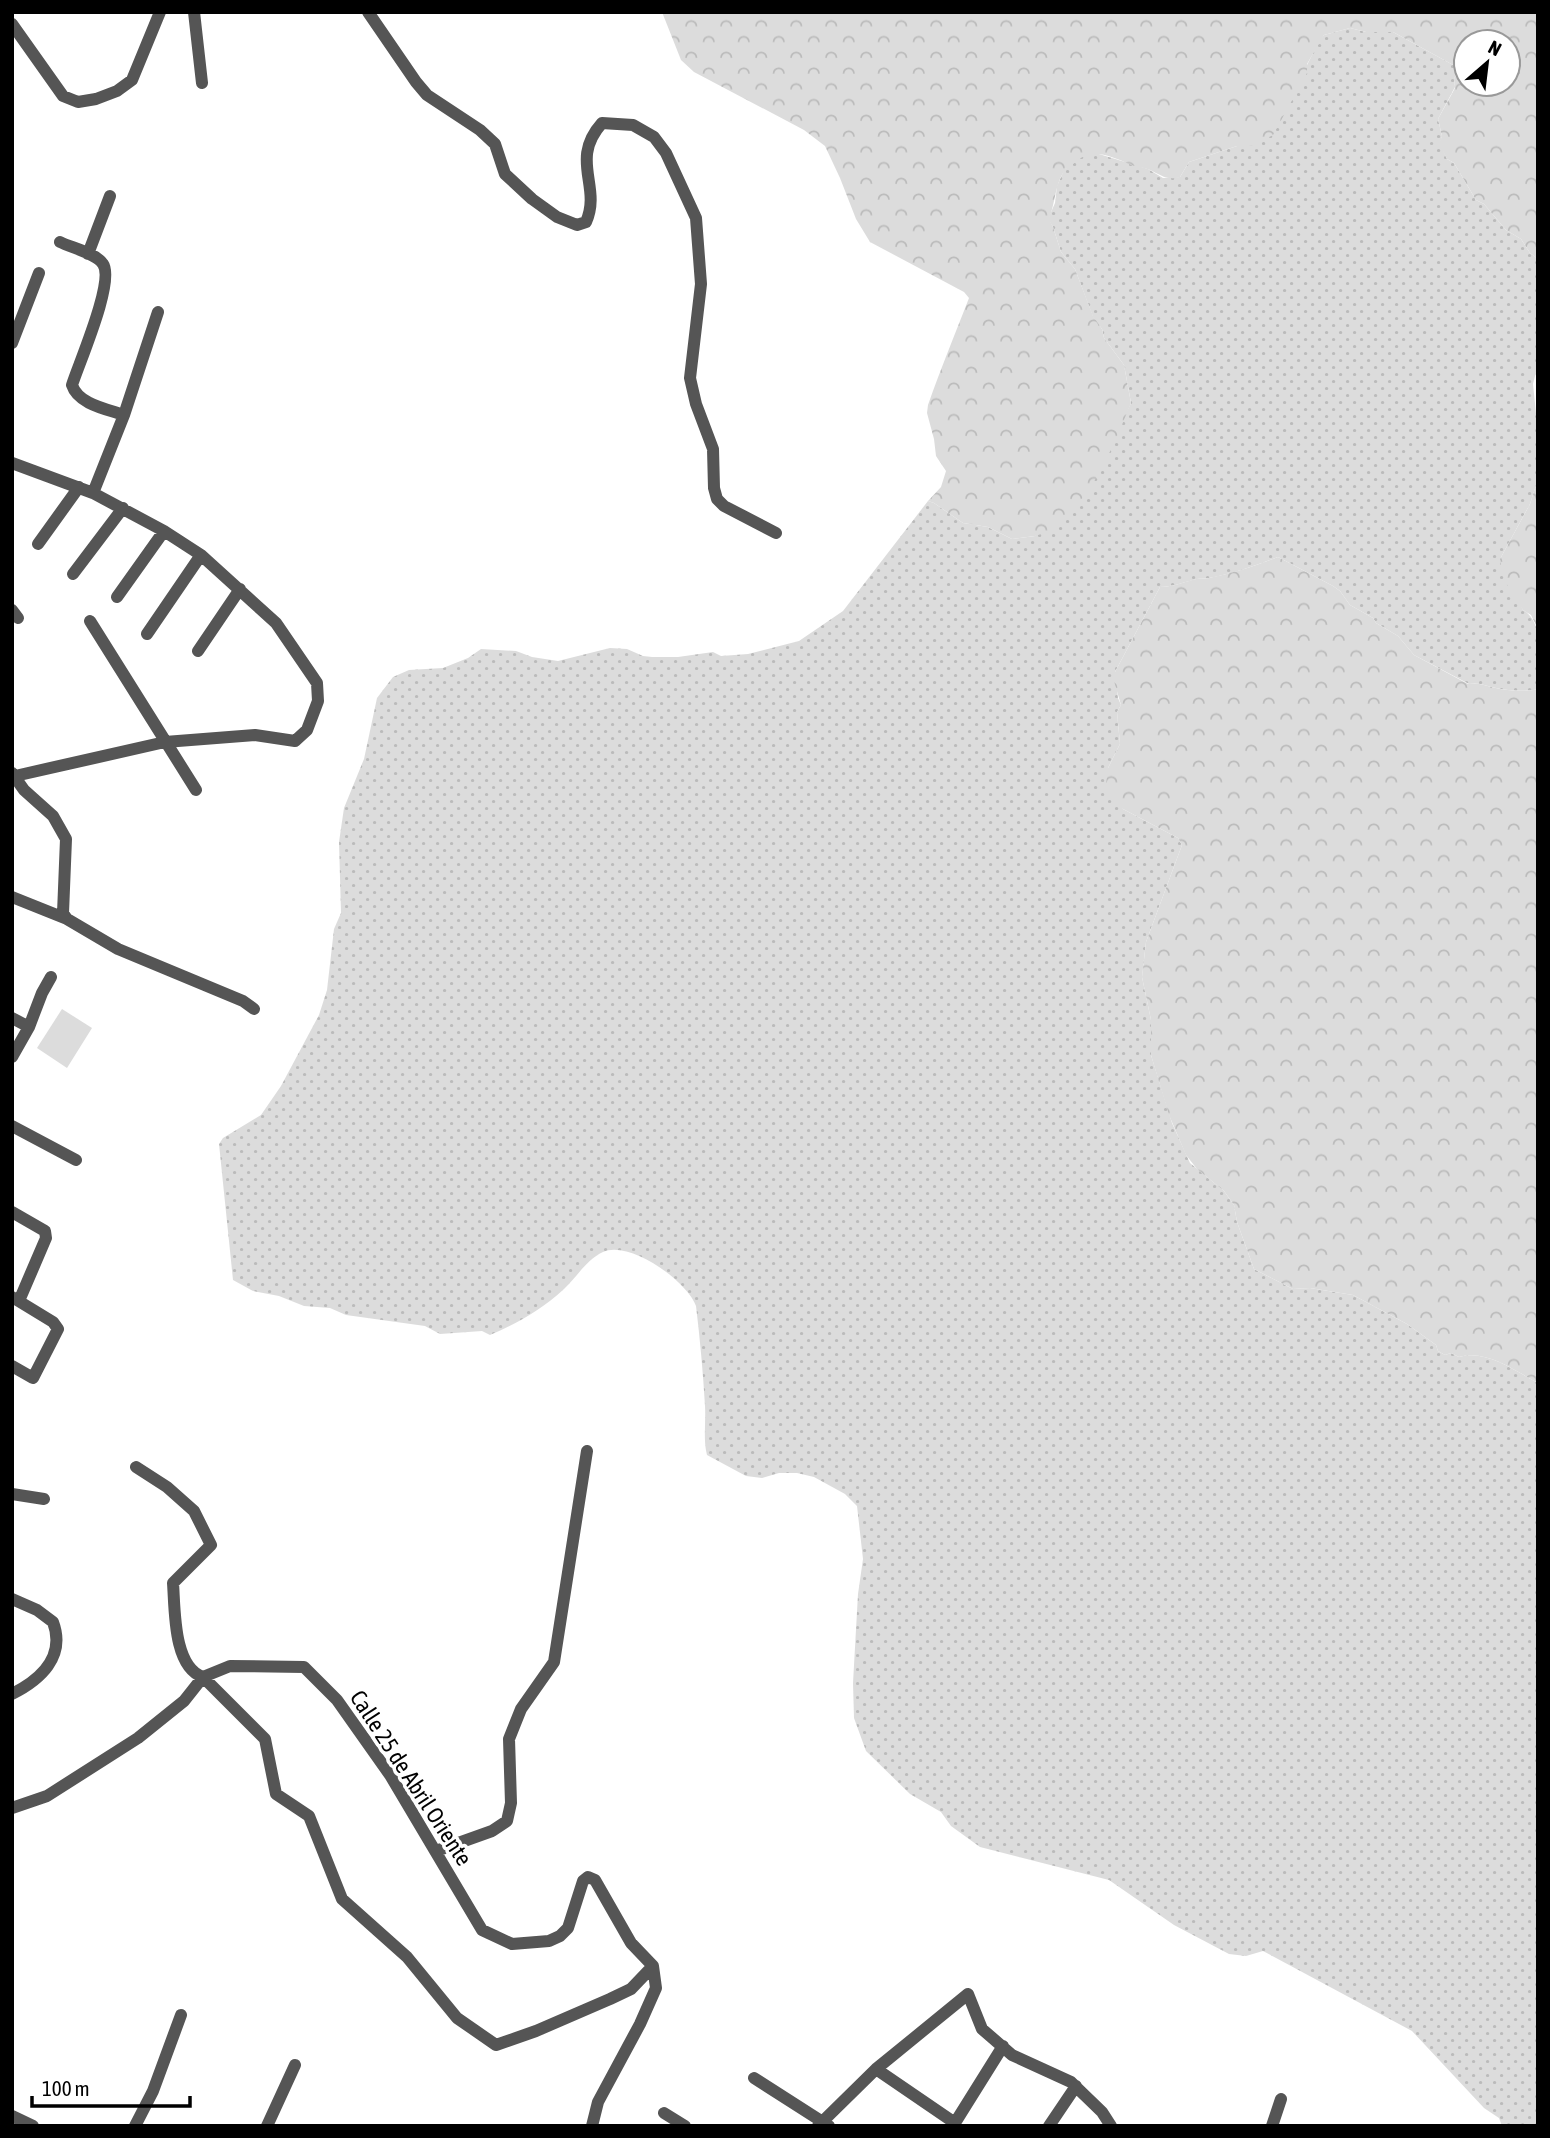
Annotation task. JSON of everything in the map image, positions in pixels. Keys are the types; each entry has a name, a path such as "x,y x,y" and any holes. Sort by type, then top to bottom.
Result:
{"street":[{"path":"14,31 63,96 78,102 117,91 132,80 160,12"},
{"path":"194,12 202,83"},
{"path":"368,12 427,95 481,130 495,144 505,174 532,200 557,217 577,225 586,222 593,209 587,173 587,146 602,123 633,125 654,137 666,153 696,218 701,284 690,378 696,404 713,449 713,488 724,506 776,533"},
{"path":"88,254 110,196"},
{"path":"60,242 102,261 107,271 107,281 72,385 74,393 80,398 124,415"},
{"path":"12,343 17,319 39,273"},
{"path":"93,493 124,415 158,312"},
{"path":"12,463 93,493 164,531 201,555 276,623 317,683 318,701 307,730 295,741 255,735 165,742 13,774 24,790 53,816 66,839 62,913 67,919"},
{"path":"38,544 79,487"},
{"path":"73,574 123,508"},
{"path":"117,597 164,531"},
{"path":"147,634 201,555"},
{"path":"198,651 240,589"},
{"path":"90,621 196,790"},
{"path":"12,897 67,919 118,949 243,1001 254,1009"},
{"path":"12,1057 29,1027 51,977"},
{"path":"12,1018 29,1027"},
{"path":"12,1126 76,1160"},
{"path":"12,1212 45,1231 46,1238 16,1299 53,1322 58,1329 33,1378 12,1366"},
{"path":"436,1851 492,1831 507,1821 511,1802 509,1739 521,1709 554,1662 587,1451"},
{"path":"136,1467 167,1487 194,1511 211,1545 173,1583 182,1659 265,1739 276,1794 309,1816 342,1899 407,1957 457,2018 496,2045 536,2031 631,1989 653,1966"},
{"path":"12,1494 44,1499"},
{"path":"12,1599 37,1610 54,1622 57,1641 50,1664 40,1677 12,1694"},
{"name":"Calle 25 de Abril Oriente","path":"203,1677 230,1666 304,1667 337,1700 390,1774 482,1930 512,1944 549,1941 560,1936 568,1928 583,1881 588,1877 595,1880 631,1943 653,1966"},
{"path":"12,1808 47,1796 138,1738 184,1701 203,1677"},
{"path":"592,2126 598,2102 656,1988 653,1966"},
{"path":"754,2078 823,2124 876,2069 968,1994 982,2029 1013,2055 1071,2081 1102,2112 1111,2126"},
{"path":"135,2126 153,2091 181,2015"},
{"path":"876,2069 954,2124 1003,2046"},
{"path":"267,2126 295,2065"},
{"path":"1049,2126 1076,2086"},
{"path":"1272,2126 1281,2099"},
{"path":"664,2113 685,2126"},
{"path":"12,2116 32,2126"}],"green space":[{"path":"662,12 1538,12 1538,259 1530,253 1521,239 1506,230 1484,204 1476,200 1439,144 1442,136 1438,119 1452,93 1452,98 1522,98 1522,28 1452,28 1452,64 1393,32 1366,32 1350,28 1324,35 1307,64 1307,73 1273,135 1253,146 1237,146 1189,162 1180,177 1171,178 1113,157 1098,154 1084,156 1063,173 1049,219 1061,252 1075,269 1104,338 1124,365 1131,403 1114,444 1089,491 1053,530 1012,539 988,527 963,523 928,501 941,487 946,471 936,456 927,413 928,405 969,298 964,292 870,242 856,219 825,146 804,130 694,72 681,60"},
{"path":"1350,28 1366,32 1393,32 1452,64 1452,93 1438,119 1442,136 1440,144 1447,159 1454,163 1476,200 1484,204 1506,230 1521,239 1530,253 1538,259 1538,364 1533,384 1538,433 1538,479 1530,504 1500,559 1523,610 1530,616 1538,635 1538,689 1512,690 1469,684 1414,655 1398,636 1350,605 1333,586 1278,557 1227,574 1160,587 1115,672 1121,705 1117,712 1120,744 1108,768 1123,809 1178,838 1182,845 1146,942 1142,977 1151,1020 1151,1055 1172,1123 1190,1163 1224,1191 1234,1205 1237,1222 1254,1269 1293,1289 1310,1288 1353,1295 1407,1324 1445,1355 1451,1353 1459,1357 1469,1355 1490,1359 1538,1383 1538,2126 1502,2126 1499,2118 1484,2108 1412,2031 1263,1951 1246,1956 1229,1954 1174,1925 1109,1880 980,1847 951,1826 941,1812 910,1794 866,1751 854,1718 853,1683 858,1594 863,1559 857,1506 845,1494 814,1477 797,1473 779,1473 762,1478 746,1476 707,1455 696,1306 691,1296 670,1275 642,1257 628,1252 603,1252 592,1259 547,1303 520,1321 490,1335 482,1331 440,1334 425,1326 346,1315 330,1308 304,1306 279,1296 253,1291 233,1280 219,1144 223,1138 261,1115 281,1086 319,1015 327,990 334,929 341,913 339,842 344,808 364,759 377,698 393,677 409,670 443,668 468,658 481,649 516,651 532,657 558,661 610,648 627,649 652,657 678,657 713,652 721,656 748,654 799,641 843,611 928,501 963,523 988,527 1012,539 1035,536 1123,419 1131,403 1124,365 1104,338 1102,329 1093,317 1075,269 1061,252 1048,219 1064,170 1076,158 1090,153 1148,169 1163,178 1180,177 1189,162 1237,146 1252,146 1324,35"},
{"path":"1538,479 1538,629 1531,615 1523,610 1509,589 1502,573 1500,559 1530,504"},
{"path":"1278,557 1333,586 1350,605 1398,636 1414,655 1468,684 1511,690 1538,689 1538,1383 1490,1359 1469,1355 1459,1357 1451,1353 1445,1355 1407,1324 1353,1295 1310,1288 1293,1289 1254,1269 1237,1222 1234,1205 1224,1191 1197,1169 1186,1155 1169,1115 1151,1055 1151,1020 1142,977 1146,942 1182,845 1178,838 1123,809 1105,793 1108,768 1120,744 1117,712 1121,705 1114,681 1115,672 1160,587 1226,574"},
{"path":"62,1009 92,1028 67,1068 37,1048"}]}
